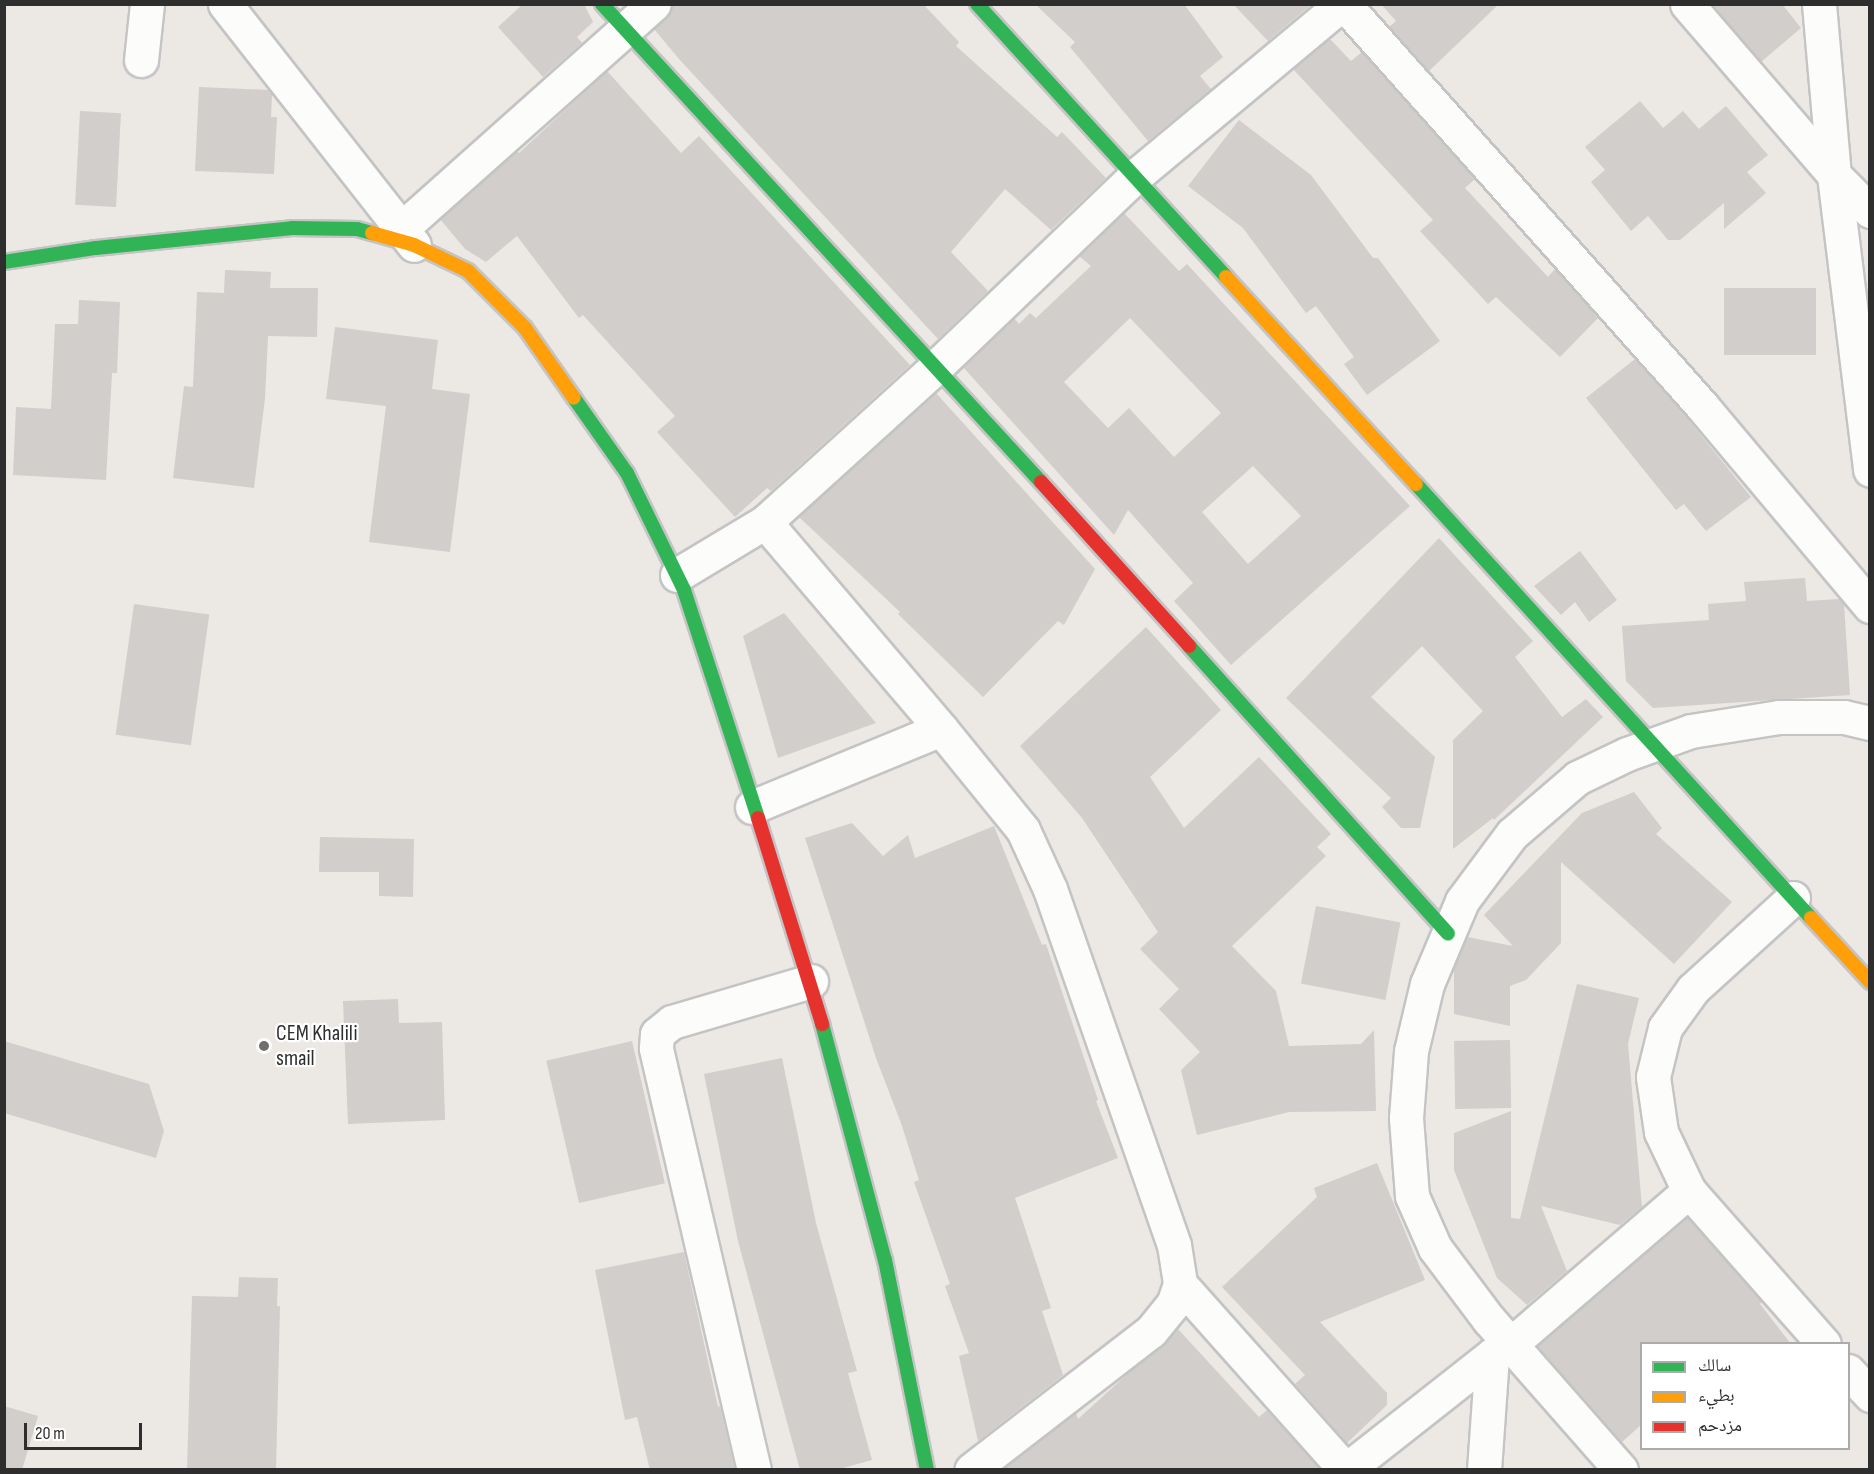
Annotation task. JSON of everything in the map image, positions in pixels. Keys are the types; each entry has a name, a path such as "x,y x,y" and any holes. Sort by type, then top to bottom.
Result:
{"street":[{"path":"141,60 147,4"},
{"path":"225,4 407,237"},
{"path":"602,4 937,366 1448,934"},
{"path":"407,237 654,4"},
{"path":"977,4 1133,178 1869,982"},
{"path":"677,575 765,522 937,366 1133,178 1343,4 1702,406 1869,606"},
{"path":"1687,4 1834,175 1869,211"},
{"path":"1819,4 1834,175 1869,470"},
{"path":"4,262 96,248 292,228 357,229 407,237 468,271 525,328 627,472 684,590 752,807 811,981 885,1260 927,1470"},
{"path":"765,522 942,729 1023,830 1050,889 1174,1245 1180,1284 1173,1304 1151,1331 971,1470"},
{"path":"1621,1470 1502,1349 1435,1248 1412,1196 1406,1119 1411,1051 1426,984 1462,901 1512,834 1577,778 1653,744 1691,731 1779,717 1844,717 1869,723"},
{"path":"752,807 942,729"},
{"path":"1793,898 1693,989 1665,1028 1653,1077 1661,1132 1689,1191 1822,1342"},
{"path":"754,1470 656,1048 657,1034 672,1022 811,981"},
{"path":"1180,1284 1346,1470 1502,1349 1689,1191"},
{"path":"1484,1470 1502,1349"},
{"path":"1850,1373 1869,1395"}],"building":[{"path":"523,4 584,4 593,22 577,37 582,43 543,77 498,27"},
{"path":"672,4 923,4 959,42 956,46 1057,137 1062,132 1106,178 1051,230 1005,189 951,252 988,291 938,339 679,59 654,29 667,18"},
{"path":"1035,4 1184,4 1223,57 1200,76 1211,89 1148,141 1070,47 1075,42"},
{"path":"1233,4 1312,4 1268,41"},
{"path":"1381,4 1499,4 1429,71 1389,27 1396,21"},
{"path":"1712,4 1782,4 1801,28 1761,62"},
{"path":"1330,39 1351,61 1362,52 1475,179 1465,188 1548,277 1555,269 1598,318 1560,357 1496,297 1488,304 1420,231 1433,220 1293,69"},
{"path":"607,71 681,153 699,136 910,365 771,491 767,488 735,517 657,432 675,416 583,315 579,318 517,236 486,262 465,249 440,219 517,151 519,153"},
{"path":"199,87 269,90 272,94 271,117 277,117 274,174 195,171"},
{"path":"1640,101 1663,128 1683,111 1699,129 1726,106 1768,155 1747,172 1766,193 1724,229 1724,203 1680,240 1668,240 1648,216 1631,231 1591,182 1605,170 1585,147"},
{"path":"80,111 121,113 116,207 75,205"},
{"path":"1239,120 1311,175 1373,258 1378,258 1440,341 1367,395 1344,364 1354,357 1316,306 1306,313 1243,228 1188,186"},
{"path":"1124,213 1179,271 1187,264 1410,506 1231,665 1174,601 1193,583 1128,510 1114,535 963,367 1014,318 1019,324 1030,313 1036,318 1091,266 1079,256","holes":["1130,318 1221,413 1174,457 1129,408 1108,428 1064,382","1253,466 1301,516 1248,564 1202,512"]},
{"path":"225,270 271,272 270,288 318,288 317,337 268,336 265,398 254,488 173,478 184,386 193,387 197,292 224,293"},
{"path":"1724,288 1816,288 1816,355 1724,355"},
{"path":"79,300 120,302 117,373 112,373 106,480 13,475 16,407 51,409 55,324 78,324"},
{"path":"335,327 438,340 432,389 470,394 450,552 369,542 386,406 326,399"},
{"path":"1635,359 1683,413 1751,497 1706,531 1684,504 1676,510 1586,398"},
{"path":"936,393 1095,569 1064,625 1058,621 983,697 898,614 900,612 799,517"},
{"path":"1439,538 1533,641 1515,657 1562,717 1586,699 1603,717 1494,820 1493,818 1453,849 1453,740 1483,711 1422,646 1371,697 1435,757 1420,828 1401,828 1382,807 1391,798 1286,698"},
{"path":"1580,551 1617,600 1589,622 1575,602 1561,615 1534,586"},
{"path":"1805,578 1807,601 1839,599 1844,604 1850,695 1653,708 1626,681 1622,626 1709,620 1708,604 1746,601 1744,582"},
{"path":"134,604 209,615 191,745 116,735"},
{"path":"784,613 876,723 778,758 743,636"},
{"path":"1146,627 1221,710 1150,777 1184,828 1259,757 1331,834 1317,847 1326,856 1232,946 1276,991 1289,1046 1361,1044 1374,1030 1376,1111 1289,1112 1197,1135 1181,1070 1200,1052 1159,1009 1179,989 1140,949 1158,932 1082,818 1020,746"},
{"path":"1634,792 1662,828 1656,834 1732,902 1674,964 1561,862 1561,943 1526,980 1510,986 1510,1026 1454,1014 1454,969 1467,937 1513,946 1484,915 1582,813"},
{"path":"852,823 883,856 908,835 915,858 994,826 1042,945 1046,944 1098,1100 1096,1101 1118,1158 1015,1198 1051,1308 1042,1311 1063,1375 978,1441 959,1356 969,1353 945,1286 950,1284 914,1182 919,1180 901,1123 876,1058 805,838"},
{"path":"320,837 414,839 413,897 379,896 379,872 319,872"},
{"path":"1316,906 1400,922 1385,1000 1301,984"},
{"path":"1577,984 1639,998 1628,1044 1642,1207 1620,1225 1541,1206 1567,1271 1527,1305 1497,1278 1454,1170 1454,1133 1511,1111 1511,1218 1520,1219"},
{"path":"398,999 399,1023 442,1022 445,1120 348,1124 343,1001"},
{"path":"1510,1040 1511,1108 1455,1109 1454,1041"},
{"path":"4,1041 149,1084 164,1131 156,1158 4,1113"},
{"path":"632,1041 665,1183 579,1203 546,1061"},
{"path":"782,1058 816,1223 857,1371 848,1373 872,1460 836,1470 800,1470 738,1241 704,1074"},
{"path":"1377,1163 1425,1280 1320,1322 1387,1393 1387,1405 1347,1443 1295,1384 1305,1375 1222,1287 1317,1197 1314,1188"},
{"path":"1687,1217 1762,1302 1760,1304 1789,1342 1640,1342 1640,1426 1622,1442 1537,1346"},
{"path":"684,1252 718,1407 720,1406 735,1470 650,1470 637,1417 625,1420 595,1270"},
{"path":"239,1277 278,1278 277,1306 280,1306 276,1470 187,1470 192,1296 238,1297"},
{"path":"1177,1328 1259,1417 1267,1410 1319,1468 1002,1470 1076,1413 1078,1419 1162,1346"},
{"path":"4,1406 38,1416 22,1470 4,1470"}],"traffic: fast":[{"path":"602,4 1041,482"},
{"path":"977,4 1226,277"},
{"path":"4,262 96,248 292,228 357,229 372,233"},
{"path":"574,398 627,473 684,590 758,818"},
{"path":"1416,484 1811,918"},
{"path":"1189,646 1448,934"},
{"path":"822,1024 885,1260 927,1470"}],"traffic: slow":[{"path":"372,233 414,245 468,271 525,328 574,398"},
{"path":"1226,277 1416,484"},
{"path":"1811,918 1870,982"}],"traffic: jam":[{"path":"1041,482 1189,646"},
{"path":"758,818 822,1024"}],"place":[{"name":"CEM Khalili smail","path":"264,1046"}]}
